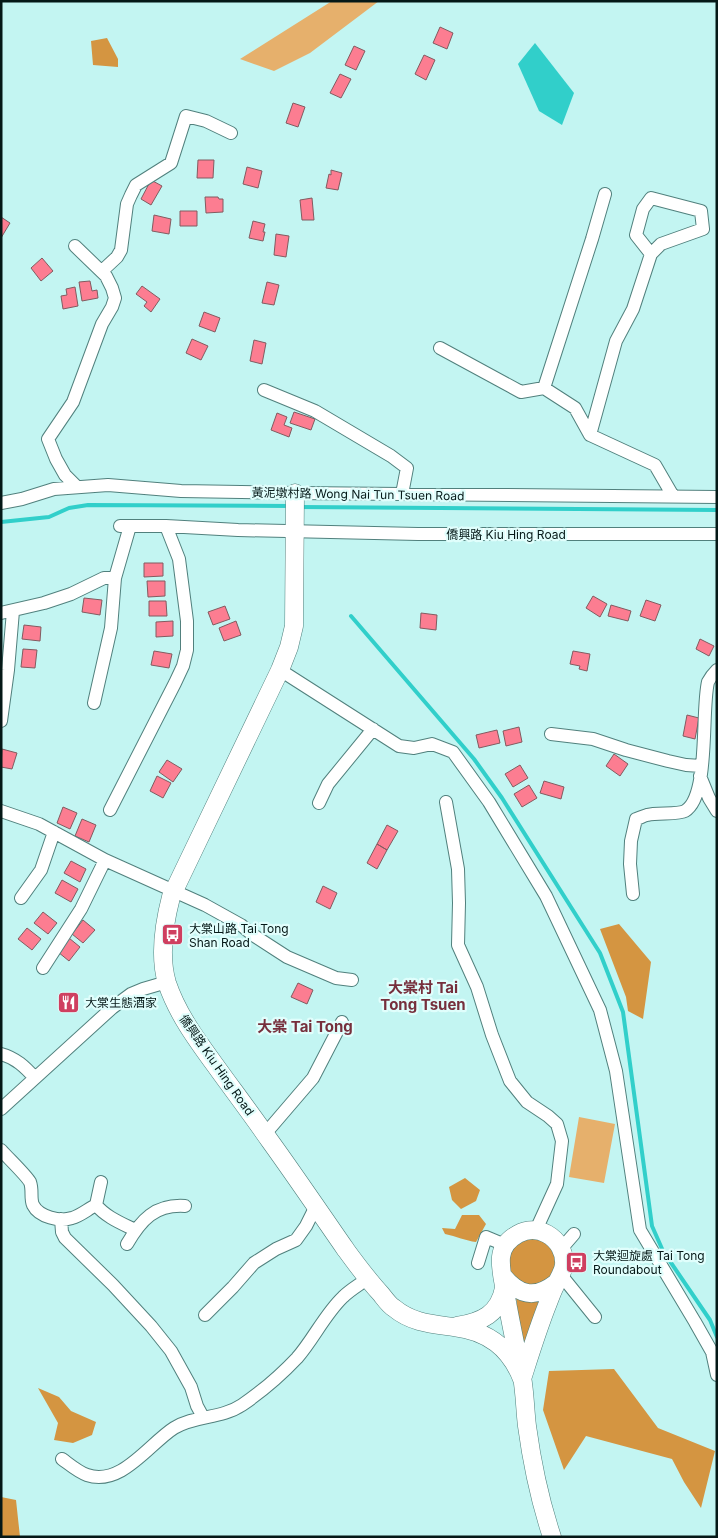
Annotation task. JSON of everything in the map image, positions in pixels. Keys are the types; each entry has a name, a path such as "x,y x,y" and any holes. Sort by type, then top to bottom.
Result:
{"street":[{"path":"102,270 117,257 121,250 131,195 136,186 171,163 186,116 206,121 232,133"},
{"path":"544,388 605,194"},
{"path":"590,435 616,341 633,309 651,254 661,244 703,230 701,211 651,198 643,209 636,235 651,254"},
{"path":"75,246 102,270 114,293 114,303 102,324 73,402 48,439 65,475 77,487"},
{"path":"440,348 521,392 544,388 575,408 590,435 655,465 673,496"},
{"path":"264,390 315,411 391,456 407,468 402,494"},
{"name":"黃泥墩村路 Wong Nai Tun Tsuen Road","path":"1,503 54,489 108,485 181,491 717,497"},
{"name":"僑興路 Kiu Hing Road","path":"295,493 294,626 289,647 280,670 173,892 166,914 164,933 164,967 167,982 176,1005 187,1025 367,1279 393,1308 407,1316 424,1323 454,1327 482,1335 498,1344 512,1357 522,1379"},
{"name":"僑興路 Kiu Hing Road","path":"115,578 125,526 473,534 717,534"},
{"path":"110,810 175,683 185,658 187,622 179,559 166,526"},
{"path":"1,721 7,612 71,594 100,579 115,578 111,628 94,703"},
{"path":"280,670 399,746 414,748 432,744 453,752 489,802 546,896 600,1010 616,1071 640,1230 712,1352 717,1375"},
{"path":"633,894 630,864 631,841 636,819 648,814 684,812 694,802 701,771 708,680 717,670"},
{"path":"319,803 328,784 372,728"},
{"path":"551,734 593,740 686,765 701,771 717,811"},
{"path":"446,802 458,869 458,945 477,987 492,1035 510,1081 527,1102 557,1124 562,1141 556,1184 536,1230"},
{"path":"1,812 26,819 105,860 204,905 241,925 253,935 287,956 336,978 352,980"},
{"path":"21,898 41,870 54,832"},
{"path":"43,968 81,909 105,860"},
{"path":"1,1108 112,1008 131,994 167,982"},
{"path":"265,1134 313,1078 342,1022"},
{"path":"1,1054 23,1065 35,1078"},
{"path":"1,1150 30,1182 32,1190 31,1199 34,1208 52,1218 61,1220 72,1218 96,1205 101,1182"},
{"path":"96,1205 115,1220 135,1230"},
{"path":"126,1244 135,1230 148,1216 174,1205 185,1206"},
{"path":"204,1315 234,1287 254,1263 276,1249 296,1240 306,1226 316,1206"},
{"path":"61,1220 62,1232 65,1238 113,1285 171,1351 191,1387 203,1417"},
{"path":"522,1379 538,1330 564,1265 564,1257 557,1242 550,1235 536,1230 521,1232 512,1237 505,1245 501,1255 503,1281 522,1379 532,1458 552,1537"},
{"path":"561,1249 574,1234"},
{"path":"478,1263 486,1237 505,1245"},
{"path":"62,1459 86,1475 111,1476 128,1466 174,1428 203,1417 225,1413 241,1406 267,1386 297,1358 342,1298 367,1279"},
{"path":"503,1281 527,1294 547,1290 558,1279"},
{"path":"558,1279 595,1317"},
{"path":"454,1327 471,1324 486,1318 499,1303 503,1281"}],"shaded area":[{"path":"332,1 379,1 310,53 274,71 240,59"},
{"path":"107,38 118,59 118,67 93,65 91,41"},
{"path":"619,924 651,962 643,1019 628,1011 626,997 600,929"},
{"path":"579,1117 615,1124 604,1183 569,1177"},
{"path":"465,1178 480,1190 476,1201 461,1209 452,1200 449,1187"},
{"path":"462,1215 479,1215 486,1224 476,1242 445,1234 442,1228 455,1229"},
{"path":"537,1239 549,1245 554,1253 554,1271 549,1279 541,1284 527,1285 515,1279 510,1271 509,1257 515,1245 523,1240"},
{"path":"516,1297 526,1302 541,1302 526,1346 521,1343"},
{"path":"614,1369 658,1428 715,1451 701,1508 672,1459 586,1436 564,1470 543,1410 549,1371"},
{"path":"38,1388 59,1397 71,1411 96,1422 92,1435 73,1443 54,1440 58,1423"},
{"path":"1,1497 16,1500 20,1537 1,1537"}],"water":[{"path":"535,43 574,93 562,125 539,111 518,64"}],"building":[{"path":"440,27 453,33 447,49 433,43"},
{"path":"354,46 365,51 356,70 345,65"},
{"path":"424,55 435,60 426,80 415,74"},
{"path":"340,74 351,79 341,98 330,93"},
{"path":"293,103 305,107 298,127 286,123"},
{"path":"198,160 214,160 213,178 197,178"},
{"path":"247,167 262,171 258,188 243,184"},
{"path":"331,170 342,173 338,190 326,188"},
{"path":"151,180 162,186 151,205 141,199"},
{"path":"205,197 223,199 223,212 206,213"},
{"path":"312,198 314,220 302,220 300,200"},
{"path":"180,211 197,211 197,226 180,226"},
{"path":"154,215 171,219 169,234 152,231"},
{"path":"1,217 10,223 1,238"},
{"path":"253,221 265,224 263,241 249,238"},
{"path":"276,234 289,236 286,257 274,255"},
{"path":"42,258 53,271 41,281 31,268"},
{"path":"90,281 92,291 97,290 98,298 82,301 79,282"},
{"path":"267,282 279,285 274,305 262,303"},
{"path":"142,286 160,299 151,312 144,306 147,302 136,294"},
{"path":"75,287 78,306 63,309 61,296 67,295 66,289"},
{"path":"204,312 220,318 215,332 199,326"},
{"path":"192,339 208,346 201,360 186,353"},
{"path":"254,340 266,343 262,364 250,361"},
{"path":"294,412 315,419 311,430 290,423"},
{"path":"277,413 287,417 284,425 292,428 289,437 271,430"},
{"path":"144,563 163,563 163,576 144,577"},
{"path":"147,581 165,581 165,596 148,597"},
{"path":"593,596 607,604 600,617 586,608"},
{"path":"84,598 102,600 100,615 82,612"},
{"path":"646,600 661,605 655,621 640,616"},
{"path":"149,601 166,601 167,616 149,616"},
{"path":"611,605 631,611 628,621 608,616"},
{"path":"225,606 230,619 213,625 208,612"},
{"path":"421,613 437,615 436,630 420,628"},
{"path":"173,621 173,636 156,637 156,622"},
{"path":"236,621 241,635 224,641 219,628"},
{"path":"24,625 41,627 40,641 22,639"},
{"path":"700,639 714,646 709,656 696,649"},
{"path":"23,649 37,650 35,668 21,667"},
{"path":"154,651 172,654 169,668 151,665"},
{"path":"573,651 590,654 587,671 579,669 580,666 570,664"},
{"path":"687,715 699,718 695,739 683,736"},
{"path":"519,727 522,742 506,746 503,731"},
{"path":"497,730 500,743 479,748 476,735"},
{"path":"2,749 17,753 12,769 1,767"},
{"path":"614,754 628,764 620,776 606,766"},
{"path":"167,760 182,769 173,782 159,772"},
{"path":"520,765 528,778 513,787 505,774"},
{"path":"157,776 171,783 163,798 150,791"},
{"path":"544,781 564,787 561,799 540,793"},
{"path":"529,785 537,798 522,807 514,794"},
{"path":"63,807 77,813 70,829 57,823"},
{"path":"82,819 96,825 89,842 75,836"},
{"path":"387,825 398,831 387,850 377,844"},
{"path":"377,844 387,850 377,869 367,863"},
{"path":"71,861 86,869 80,882 64,873"},
{"path":"62,880 78,889 71,902 55,893"},
{"path":"323,886 337,893 330,909 316,902"},
{"path":"43,912 57,923 48,934 34,923"},
{"path":"83,920 95,930 83,943 72,934"},
{"path":"27,928 41,939 32,950 18,939"},
{"path":"69,938 80,947 69,961 58,952"},
{"path":"298,983 313,990 307,1004 291,997"}],"waterway":[{"path":"1,522 49,517 69,508 88,505 290,506"},
{"path":"299,507 717,510"},
{"path":"351,616 474,759 502,798 600,953 623,1012 652,1226 663,1251 710,1320 717,1337"}],"place":[{"name":"大棠山路 Tai Tong Shan Road","path":"173,935"},
{"name":"大棠生態酒家","path":"69,1002"},
{"name":"大棠迴旋處 Tai Tong Roundabout","path":"577,1262"}],"district":[{"name":"大棠村 Tai Tong Tsuen","path":"423,996"},
{"name":"大棠 Tai Tong","path":"305,1026"}]}
